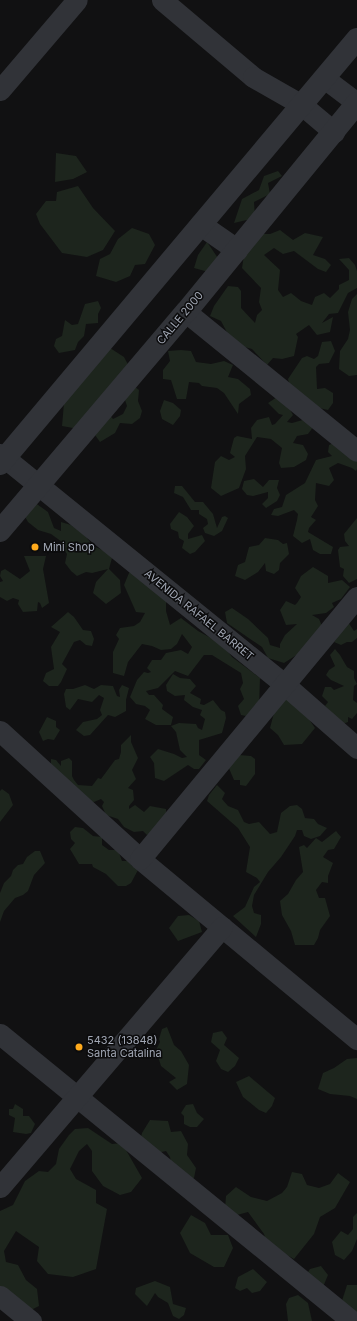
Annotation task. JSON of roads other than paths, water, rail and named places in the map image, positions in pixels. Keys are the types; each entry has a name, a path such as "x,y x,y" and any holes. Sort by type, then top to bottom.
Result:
{"street":[{"path":"0,90 78,0"},
{"path":"162,0 253,77 302,105 334,132"},
{"path":"2,458 201,225 357,39"},
{"path":"324,78 357,103"},
{"name":"CALLE 2000","path":"0,531 186,312 357,103"},
{"path":"201,225 237,250"},
{"path":"186,312 357,451"},
{"name":"AVENIDA RAFAEL BARRET","path":"2,458 38,485 284,684 357,748"},
{"path":"140,859 357,597"},
{"path":"0,731 140,859 357,1039"},
{"path":"0,1187 222,927"},
{"path":"0,1034 76,1098 352,1321"},
{"path":"0,1296 31,1321"}],"place":[{"name":"Mini Shop","path":"35,547"},
{"name":"5432 (13848) Santa Catalina","path":"79,1047"}]}
